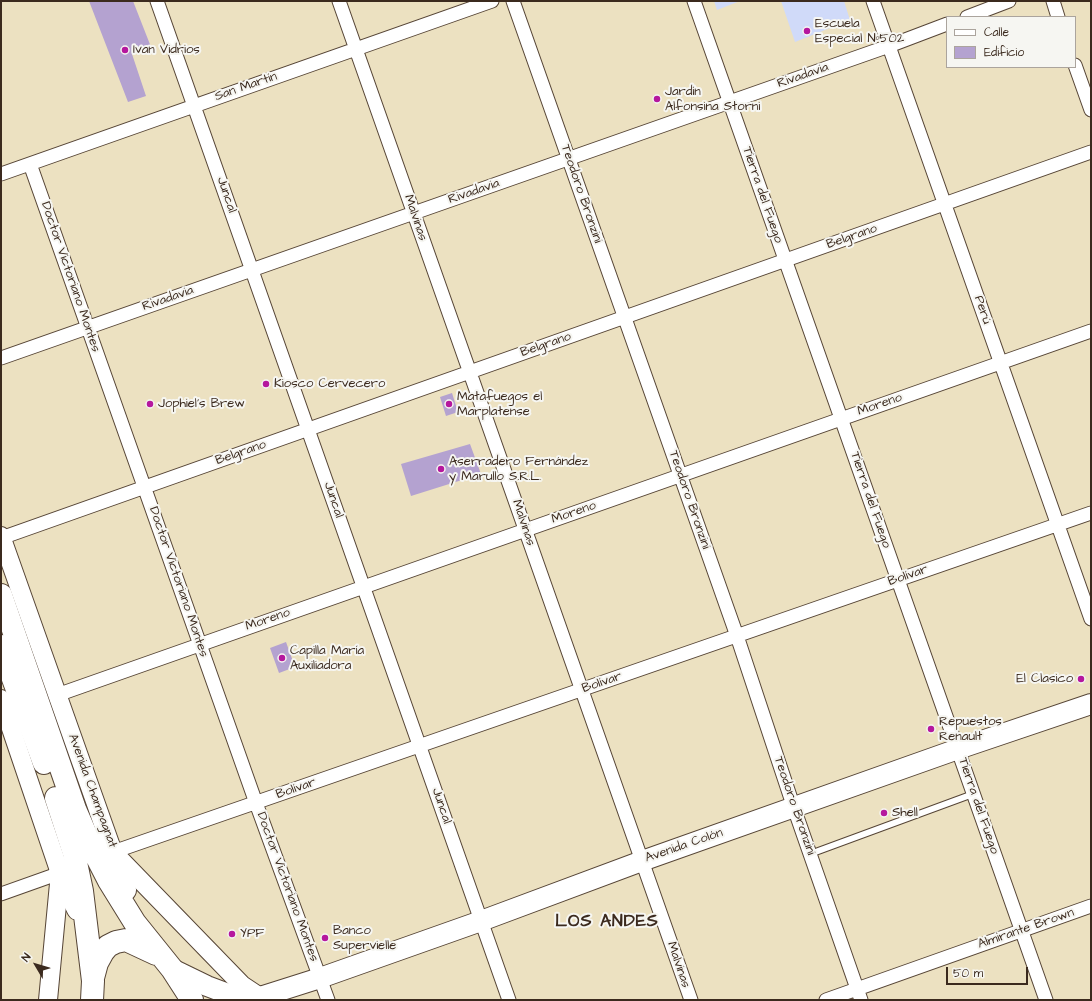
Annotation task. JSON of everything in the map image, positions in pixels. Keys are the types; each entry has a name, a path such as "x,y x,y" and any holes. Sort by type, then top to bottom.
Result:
{"highway":[{"name":"Avenida Champagnat","path":"1,595 75,809 98,860 135,923 167,963 192,1000"},
{"path":"1,646 63,816 74,853 82,891 91,993"},
{"path":"113,852 135,923"},
{"path":"60,872 86,927"},
{"name":"Avenida Colón","path":"91,993 97,963 108,946 116,942 126,940 132,942 167,963"}],"main road":[{"name":"Avenida Colón","path":"167,963 207,986 231,995 269,996 481,921 642,861 958,749 1091,704"}],"street":[{"name":"Juncal","path":"157,1 509,1000"},
{"name":"Malvinas","path":"338,1 470,372 690,1000"},
{"name":"San Martín","path":"1,174 492,1"},
{"name":"Teodoro Bronzini","path":"513,1 737,636 794,808 859,994"},
{"name":"Tierra del Fuego","path":"694,1 1046,1000"},
{"name":"Perú","path":"873,1 1091,619"},
{"path":"970,16 1009,1"},
{"path":"1053,1 1058,16"},
{"name":"Rivadavia","path":"1,358 889,46 946,24"},
{"path":"1076,67 1091,110"},
{"name":"Belgrano","path":"1,537 1091,152"},
{"name":"Doctor Victoriano Montes","path":"30,164 256,803 328,1000"},
{"name":"Moreno","path":"58,695 1091,331"},
{"name":"Bolívar","path":"113,852 1091,513"},
{"name":"Avenida Champagnat","path":"1,537 113,852 242,985 269,996"},
{"path":"3,710 60,872 48,1000"},
{"path":"1,894 60,872"},
{"name":"Almirante Brown","path":"826,1000 859,994 1091,906"}],"lane":[{"path":"810,854 973,794"}],"shaded area":[{"path":"714,1 740,1 717,10"},
{"name":"Escuela Especial Nº502","path":"781,1 844,1 850,20 795,42"}],"building":[{"name":"Ivan Vidrios","path":"89,1 133,1 151,47 132,54 146,96 128,102"},
{"name":"Matafuegos el Marplatense","path":"452,393 458,412 446,416 440,397"},
{"name":"Aserradero Fernández y Marullo S.R.L.","path":"470,444 481,474 411,496 401,464"},
{"name":"Capilla María Auxiliadora","path":"286,642 295,667 279,673 270,648"}],"place":[{"name":"Escuela Especial Nº502","path":"807,31"},
{"name":"Ivan Vidrios","path":"125,50"},
{"name":"Jardín Alfonsina Storni","path":"657,99"},
{"name":"Kiosco Cervecero","path":"266,384"},
{"name":"Jophiel's Brew","path":"150,404"},
{"name":"Matafuegos el Marplatense","path":"449,404"},
{"name":"Aserradero Fernández y Marullo S.R.L.","path":"441,469"},
{"name":"Capilla María Auxiliadora","path":"282,658"},
{"name":"El Clasico","path":"1081,679"},
{"name":"Repuestos Renault","path":"931,729"},
{"name":"Shell","path":"884,813"},
{"name":"YPF","path":"232,934"},
{"name":"Banco Supervielle","path":"325,938"}],"district":[{"name":"LOS ANDES","path":"607,922"}]}
